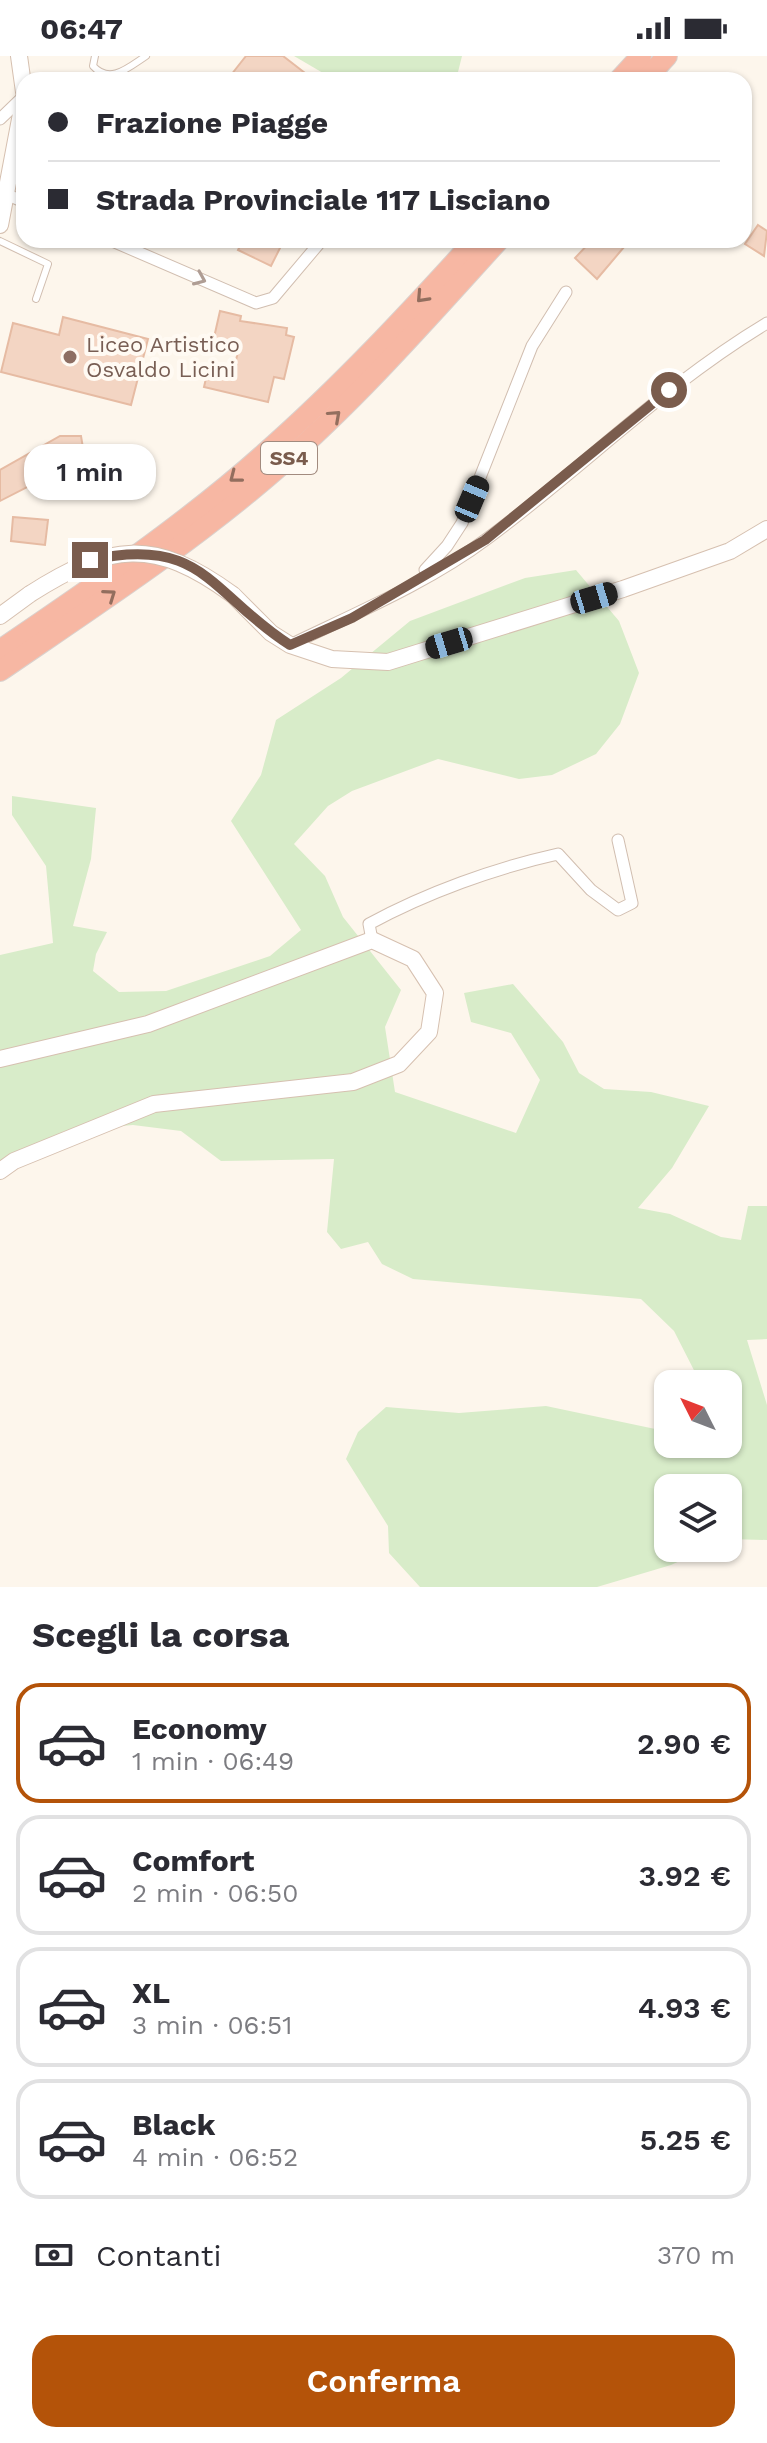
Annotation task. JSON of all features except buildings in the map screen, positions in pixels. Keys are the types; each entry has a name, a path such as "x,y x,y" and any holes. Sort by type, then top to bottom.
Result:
{"highway":[{"path":"626,72 641,56"},
{"path":"652,72 667,56"},
{"name":"SS4","path":"0,650 73,601 262,456 348,377 468,248"},
{"name":"SS4","path":"0,671 186,541 278,468 346,407 492,248"}],"street":[{"path":"0,119 16,103"},
{"path":"0,225 16,139"},
{"path":"6,194 16,198"},
{"path":"139,248 256,303 273,298 315,248"},
{"path":"397,592 434,563 462,523 532,346 566,292"},
{"path":"753,332 767,313"},
{"path":"290,645 352,618 485,540 669,390 767,323"},
{"path":"0,616 30,594 90,560 141,553 185,563 233,595 271,633 290,645 332,659 388,662 623,589 730,551 767,529"},
{"path":"372,940 369,924 396,909 530,860 558,854 591,890 618,910 632,903 618,840"},
{"path":"0,1059 148,1024 372,940 413,959 435,993 429,1032 399,1064 353,1082 154,1104 14,1161 0,1171"}],"lane":[{"path":"117,72 146,56"},
{"path":"0,241 48,264 36,299"}],"green space":[{"path":"294,56 462,56 458,72 321,72"},
{"path":"576,570 619,621 639,673 620,724 596,754 552,775 519,779 438,759 352,791 328,806 294,844 325,876 343,917 401,990 385,1027 395,1092 516,1133 540,1080 511,1033 471,1022 464,993 513,984 563,1042 579,1073 604,1089 651,1092 709,1106 672,1168 638,1208 670,1214 721,1237 741,1240 748,1206 767,1206 767,1339 747,1340 767,1405 767,1540 742,1539 742,1474 654,1474 654,1562 678,1562 597,1587 420,1587 389,1553 388,1526 346,1459 358,1432 386,1407 459,1413 546,1406 654,1429 654,1458 742,1458 742,1370 694,1370 674,1331 641,1299 413,1279 382,1264 368,1242 341,1249 327,1232 334,1159 221,1161 181,1131 133,1125 64,1131 0,1176 0,955 53,943 46,866 12,815 12,796 96,808 91,859 73,926 107,932 96,954 93,971 119,992 166,991 270,956 301,930 231,821 261,775 276,720 341,678 410,621 525,578"}],"place":[{"name":"Liceo Artistico Osvaldo Licini","path":"70,357"}],"route":[{"path":"90,560 141,553 185,563 233,595 271,633 290,645 352,618 485,540 669,390"}]}
